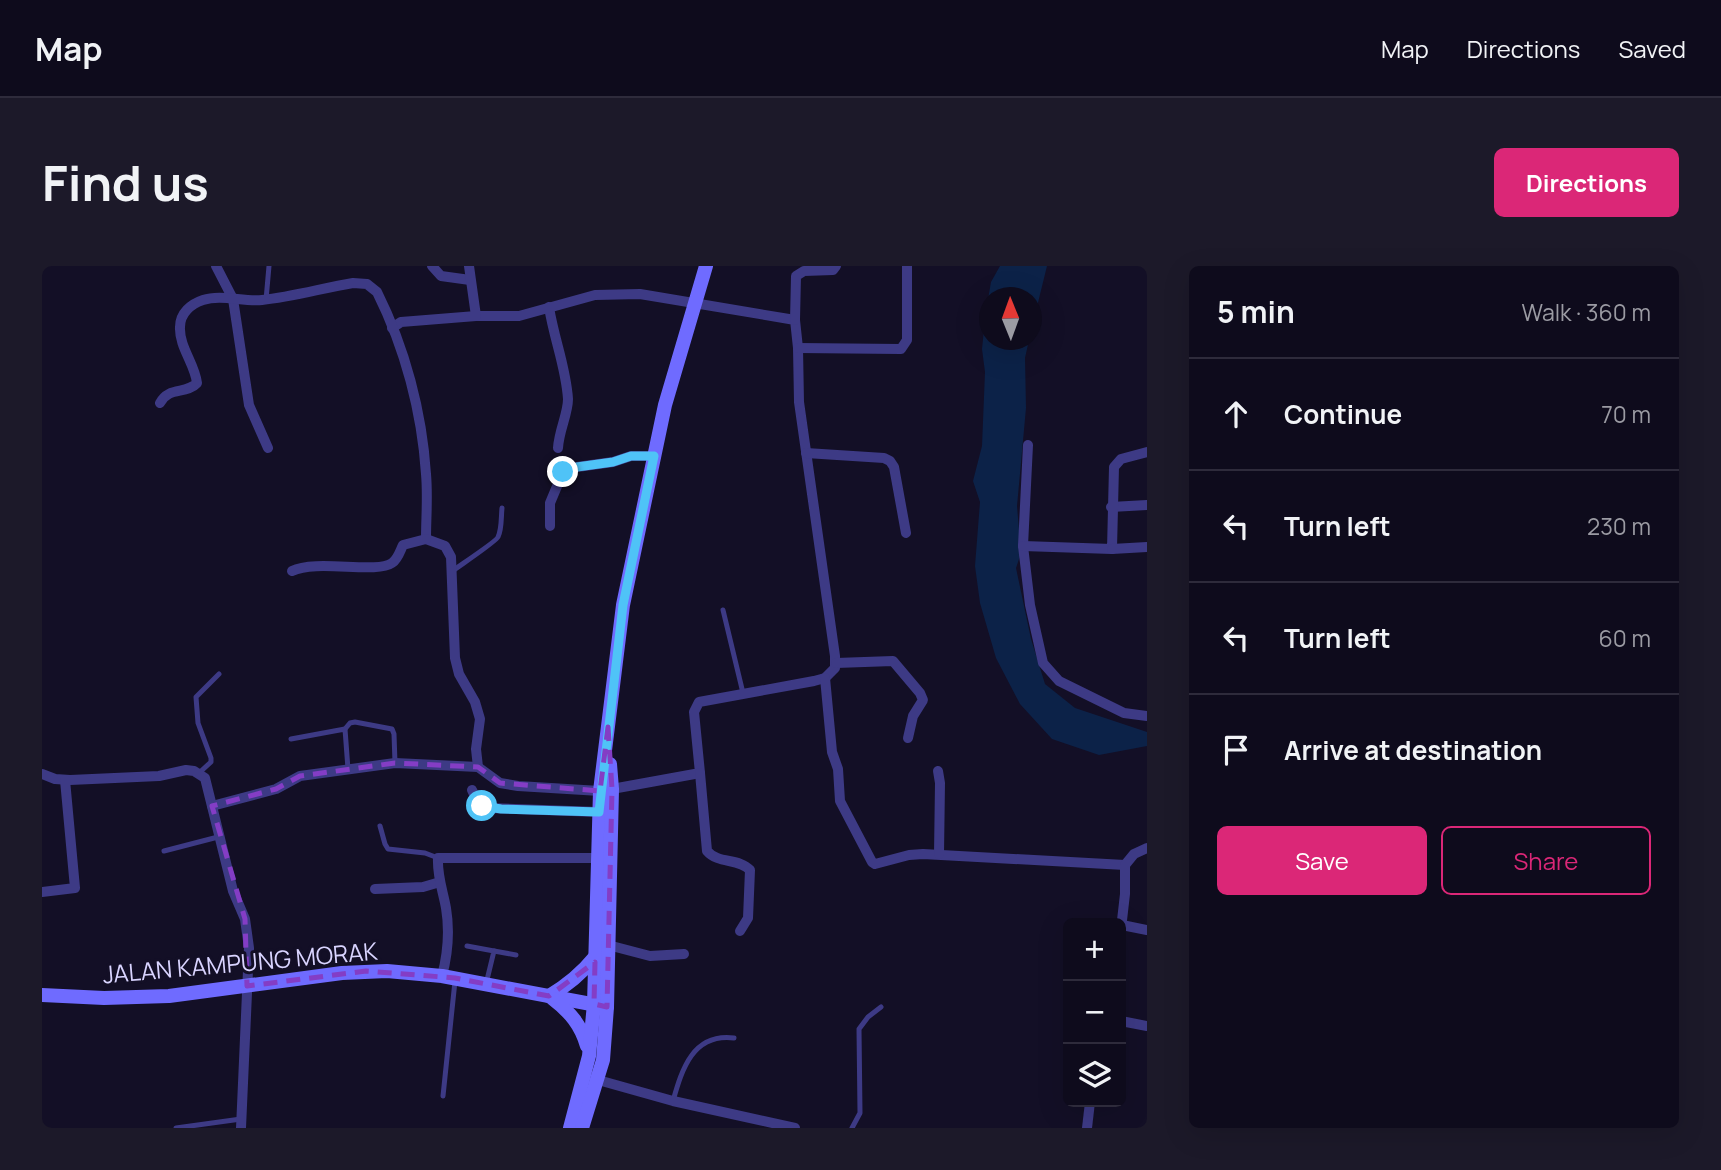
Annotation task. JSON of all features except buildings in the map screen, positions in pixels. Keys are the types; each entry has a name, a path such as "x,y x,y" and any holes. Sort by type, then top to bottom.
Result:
{"main road":[{"path":"589,1056 600,1006 608,945 608,727 623,605 664,405 706,266"},
{"path":"570,1128 603,1060 595,957 599,812 606,790"},
{"path":"582,1128 592,1079 583,1032 569,1011 549,996 567,986 595,957"},
{"name":"JALAN KAMPUNG MORAK","path":"42,995 136,998 366,971 449,977 600,1006"}],"street":[{"path":"216,266 233,299 248,405 268,448"},
{"path":"432,266 442,276 470,280"},
{"path":"469,266 476,316"},
{"path":"740,931 748,918 750,870 745,864 713,856 707,851 694,712 696,705 703,700 825,678 832,673 836,663 799,402 795,320 796,276 804,271 828,271 836,266"},
{"path":"798,348 901,349 907,340 907,266"},
{"path":"160,403 169,392 192,388 197,383 180,336 181,317 193,305 205,299 266,299 360,282 367,284 377,292 409,373 427,476 426,539"},
{"path":"391,328 401,322 476,316 519,316 595,295 613,293 640,293 795,320"},
{"path":"549,307 565,372 568,404 559,432 558,448"},
{"path":"1028,445 1023,546 1030,605 1043,663 1059,681 1124,713 1147,716"},
{"path":"1112,549 1111,507 1115,464 1121,459 1147,452"},
{"path":"806,453 884,458 890,461 894,467 906,533"},
{"path":"550,526 550,503 563,472 631,456 654,456"},
{"path":"1111,507 1147,505"},
{"path":"292,571 329,565 388,565 396,559 403,545 426,539 448,549 451,557 455,658 459,674 475,702 480,719 476,749 478,767"},
{"path":"1023,546 1112,549 1147,547"},
{"path":"836,663 890,660 897,664 923,700 913,716 908,738"},
{"path":"825,678 840,801 875,863 909,855 939,854 1125,865"},
{"path":"212,806 276,789 298,776 396,763 478,767 500,783 518,786 606,790 700,773"},
{"path":"42,774 65,780 159,776 186,770 199,774 208,786 233,891 245,919 249,948 241,1123"},
{"path":"937,771 940,783 939,854"},
{"path":"42,892 75,888 65,780"},
{"path":"472,790 476,800 489,808 599,812"},
{"path":"1122,918 1125,865 1134,854 1147,848"},
{"path":"449,977 447,912 438,858 598,858"},
{"path":"375,889 423,887 440,882"},
{"path":"1126,928 1147,930"},
{"path":"608,945 650,956 684,954"},
{"path":"1126,1022 1147,1026"},
{"path":"592,1079 673,1101 795,1128"},
{"path":"1087,1128 1089,1107"}],"lane":[{"path":"266,299 269,266"},
{"path":"451,572 473,554 495,542 500,534 502,508"},
{"path":"723,610 743,693"},
{"path":"199,774 211,762 198,723 196,697 219,674"},
{"path":"291,739 345,729 355,722 378,728 390,727 394,734 396,763"},
{"path":"345,729 348,769"},
{"path":"380,826 388,849 425,853 438,858"},
{"path":"164,851 218,837"},
{"path":"467,946 516,955"},
{"path":"486,984 494,951"},
{"path":"443,1096 449,977"},
{"path":"852,1128 860,1114 859,1029 868,1017 881,1007"},
{"path":"673,1101 687,1061 698,1049 708,1041 722,1037 734,1038"},
{"path":"176,1128 241,1123"}],"highlighted area":[{"path":"608,727 612,789 607,1007 594,1004 595,962 549,996 455,978 366,971 247,986 245,919 212,806 276,789 300,776 395,763 478,767 500,783 600,791"}],"water":[{"path":"1000,266 1047,266 1042,287 990,287"},
{"path":"982,350 1027,350 1026,408 1017,506 1021,553 1016,568 1031,639 1045,684 1075,708 1147,732 1147,746 1099,755 1052,739 1020,704 996,658 980,603 975,566 980,502 973,481 982,446 985,372"}],"route":[{"path":"482,806 599,812 623,605 654,456 631,456 563,472"}]}
